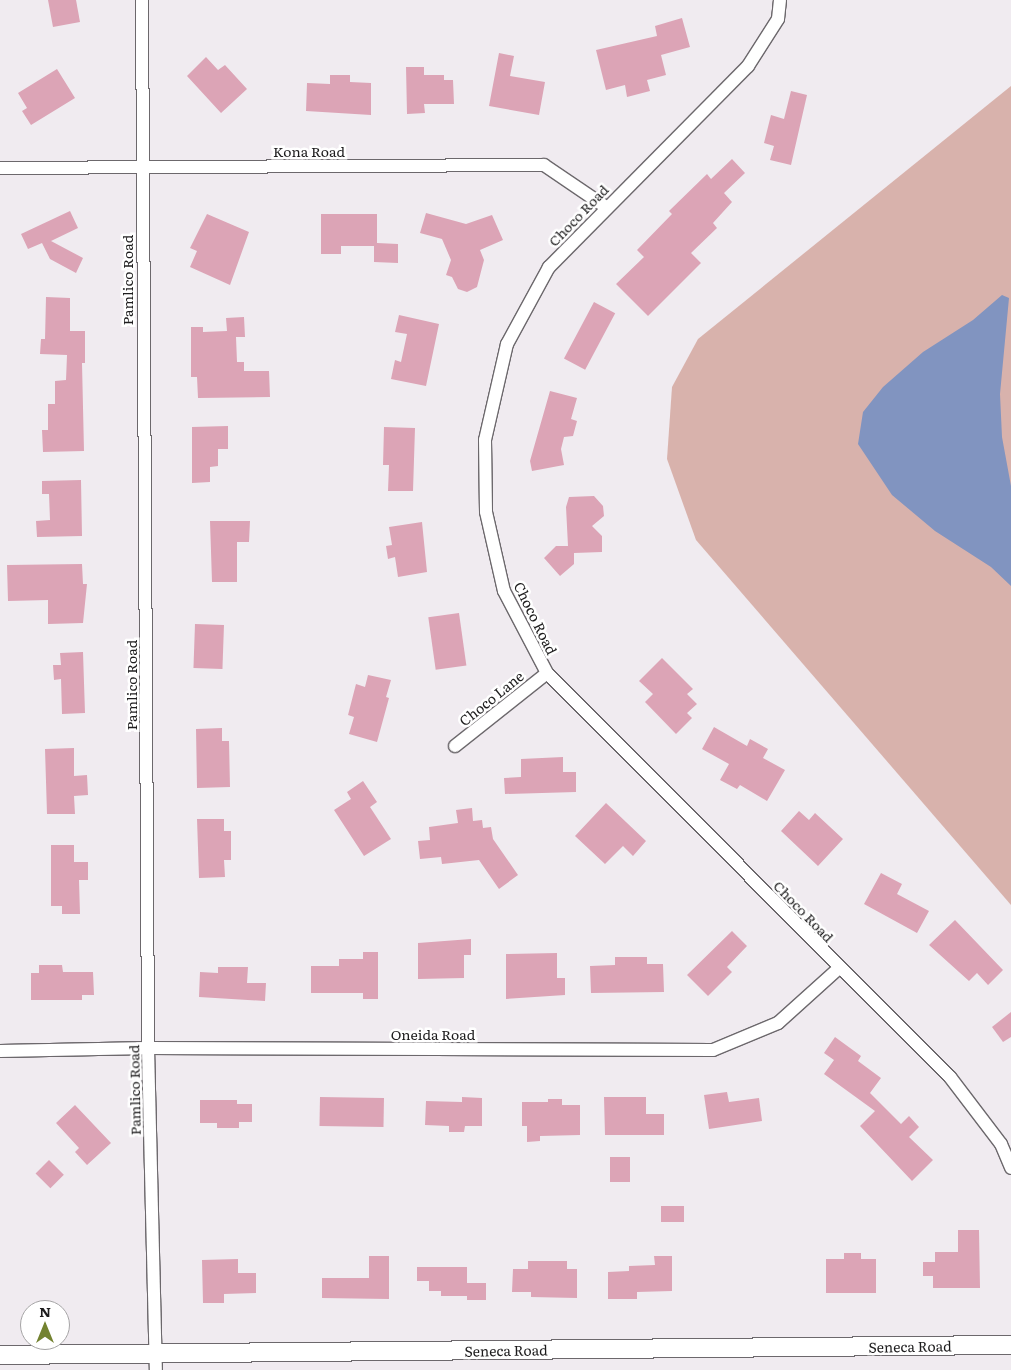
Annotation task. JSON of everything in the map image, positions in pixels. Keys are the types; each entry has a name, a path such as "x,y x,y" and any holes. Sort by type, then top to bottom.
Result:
{"street":[{"name":"Pamlico Road","path":"142,0 141,166 148,1048 155,1362"},
{"name":"Choco Road","path":"780,0 778,19 748,66 606,207 549,267 506,344 485,440 486,512 504,591 546,673 950,1077 1000,1144 1011,1168"},
{"name":"Kona Road","path":"0,168 544,165 606,207"},
{"name":"Choco Lane","path":"455,746 546,673"},
{"name":"Oneida Road","path":"0,1051 148,1048 713,1050 778,1023 839,968"},
{"name":"Seneca Road","path":"0,1355 155,1362 1011,1345"}],"shaded area":[{"path":"1011,86 1011,905 696,540 667,459 672,387 698,339"}],"water":[{"path":"1002,295 1009,298 1000,394 1002,437 1011,486 1011,586 991,567 935,531 892,495 858,444 863,412 883,387 923,352 973,320"}],"building":[{"path":"48,0 76,0 80,22 53,27"},
{"path":"682,18 690,47 661,55 666,75 647,80 650,91 627,97 625,85 606,90 596,50 657,36 655,26"},
{"path":"499,53 514,56 510,76 545,82 539,115 489,106"},
{"path":"206,57 218,70 225,65 247,89 221,113 187,76"},
{"path":"406,67 424,67 424,75 444,75 444,80 453,80 454,104 424,104 425,113 407,114"},
{"path":"57,69 75,98 31,125 22,111 27,108 18,93"},
{"path":"330,75 350,75 350,82 371,83 371,115 306,111 307,83 330,84"},
{"path":"791,91 807,95 791,165 770,160 774,146 764,143 771,115 784,119"},
{"path":"732,159 745,173 724,193 732,202 713,223 717,228 691,253 701,263 648,316 616,284 644,257 637,250 672,214 669,211 707,174 711,179"},
{"path":"70,211 78,228 51,241 83,258 76,273 50,259 42,243 28,249 21,234"},
{"path":"426,213 466,224 492,215 503,240 480,250 484,260 477,287 467,292 458,289 452,277 446,275 451,260 442,239 420,233"},
{"path":"207,214 249,232 230,285 190,267 197,251 190,248"},
{"path":"321,214 377,214 377,243 398,244 398,263 374,262 374,246 341,246 341,254 321,254"},
{"path":"46,297 70,298 70,331 85,331 85,363 82,363 84,451 43,452 42,430 48,430 48,404 55,404 55,381 66,380 67,355 40,354 41,339 45,339"},
{"path":"594,302 615,313 585,370 564,359"},
{"path":"399,315 439,324 426,386 391,379 395,360 401,362 407,334 395,332"},
{"path":"244,317 245,337 236,337 237,362 244,362 244,371 269,371 270,397 198,398 197,377 191,377 191,327 203,327 203,332 227,331 226,318"},
{"path":"550,391 577,398 571,419 577,421 573,436 564,437 561,449 564,465 532,471 530,461"},
{"path":"228,426 228,449 218,449 218,466 210,467 210,482 192,483 192,427"},
{"path":"384,427 415,428 413,491 388,491 389,465 383,465"},
{"path":"81,480 82,536 37,537 36,521 50,520 49,494 42,494 42,481"},
{"path":"594,496 603,506 604,516 592,526 602,536 602,552 574,553 574,564 560,576 544,558 556,546 568,546 566,507 569,497"},
{"path":"210,521 250,521 249,542 237,542 237,582 212,582"},
{"path":"422,522 427,572 398,577 395,557 388,559 386,546 392,545 389,527"},
{"path":"82,564 83,584 87,584 83,623 48,624 48,600 8,601 7,565"},
{"path":"459,613 466,665 436,670 428,617"},
{"path":"195,624 224,625 222,669 193,668"},
{"path":"83,652 85,713 62,714 61,679 54,680 53,665 61,665 60,653"},
{"path":"662,658 693,689 687,694 697,704 687,713 692,718 676,734 645,702 653,694 639,681"},
{"path":"368,675 391,680 386,697 389,698 377,742 349,734 354,717 348,715 356,684 365,687"},
{"path":"714,727 747,746 750,739 768,749 763,758 785,770 767,801 740,785 737,789 720,780 729,764 702,749"},
{"path":"222,728 222,741 229,741 230,787 197,788 196,729"},
{"path":"74,748 74,776 87,775 88,795 74,796 75,814 47,814 45,749"},
{"path":"563,757 563,772 576,772 576,792 505,794 504,778 521,777 521,759"},
{"path":"363,781 377,802 370,807 391,839 364,856 334,810 351,799 347,792"},
{"path":"606,803 646,841 633,856 623,846 605,864 575,836"},
{"path":"472,808 473,821 482,820 483,828 491,827 493,839 518,875 499,889 479,860 442,864 441,857 420,859 418,841 430,840 429,827 458,823 456,810"},
{"path":"799,811 809,820 815,813 843,839 818,866 781,831"},
{"path":"197,819 224,819 224,831 231,831 231,860 224,860 225,877 199,878"},
{"path":"51,845 74,845 74,862 88,862 88,880 79,880 80,914 62,914 62,906 51,906"},
{"path":"881,873 902,884 897,894 929,911 917,933 864,904"},
{"path":"955,920 1003,970 988,985 977,973 969,981 929,945"},
{"path":"732,931 747,946 727,967 732,972 708,996 687,975"},
{"path":"471,939 471,955 464,955 464,978 418,979 418,943"},
{"path":"363,952 378,952 378,999 363,999 363,993 311,993 311,966 339,966 339,959 363,959"},
{"path":"557,953 557,978 565,978 565,995 506,999 506,954"},
{"path":"615,957 647,957 647,964 663,964 664,992 591,993 590,966 615,965"},
{"path":"39,965 62,965 63,972 93,972 94,995 82,995 82,1000 31,1000 31,973 39,973"},
{"path":"218,967 248,967 247,983 266,983 265,1001 199,997 200,972 218,973"},
{"path":"1011,1012 1011,1037 1003,1042 992,1027"},
{"path":"835,1037 861,1056 858,1061 881,1078 870,1093 901,1124 909,1116 919,1127 909,1137 933,1160 912,1181 860,1126 875,1111 824,1074 834,1060 824,1053"},
{"path":"727,1092 729,1102 759,1098 762,1121 709,1129 704,1095"},
{"path":"320,1097 384,1098 383,1127 319,1126"},
{"path":"462,1097 482,1098 482,1126 465,1126 464,1132 449,1132 449,1126 425,1125 426,1101 462,1102"},
{"path":"604,1097 646,1097 646,1114 664,1114 664,1135 605,1135"},
{"path":"548,1099 562,1099 562,1105 580,1105 580,1135 540,1136 540,1141 527,1142 527,1126 522,1126 522,1102 548,1102"},
{"path":"200,1100 237,1100 237,1104 252,1104 252,1122 239,1122 239,1128 217,1128 217,1123 200,1123"},
{"path":"75,1105 111,1143 87,1165 75,1152 79,1148 56,1123"},
{"path":"610,1157 630,1157 630,1182 610,1182"},
{"path":"49,1160 64,1175 50,1188 36,1173"},
{"path":"661,1206 684,1206 684,1222 661,1222"},
{"path":"958,1230 979,1230 980,1288 933,1288 933,1276 923,1276 923,1262 935,1262 935,1252 958,1252"},
{"path":"844,1253 861,1253 861,1259 876,1259 876,1293 826,1293 826,1259 844,1259"},
{"path":"369,1256 389,1256 389,1299 322,1298 322,1278 369,1278"},
{"path":"654,1256 672,1256 672,1291 637,1292 637,1299 608,1299 608,1272 629,1271 629,1266 655,1265"},
{"path":"238,1259 238,1273 256,1273 256,1293 224,1294 224,1303 203,1303 202,1260"},
{"path":"528,1261 567,1261 567,1269 577,1269 577,1298 531,1297 531,1292 512,1292 513,1269 528,1269"},
{"path":"417,1267 467,1267 467,1283 486,1283 486,1300 467,1300 467,1296 441,1296 441,1291 429,1291 429,1281 417,1281"}]}
